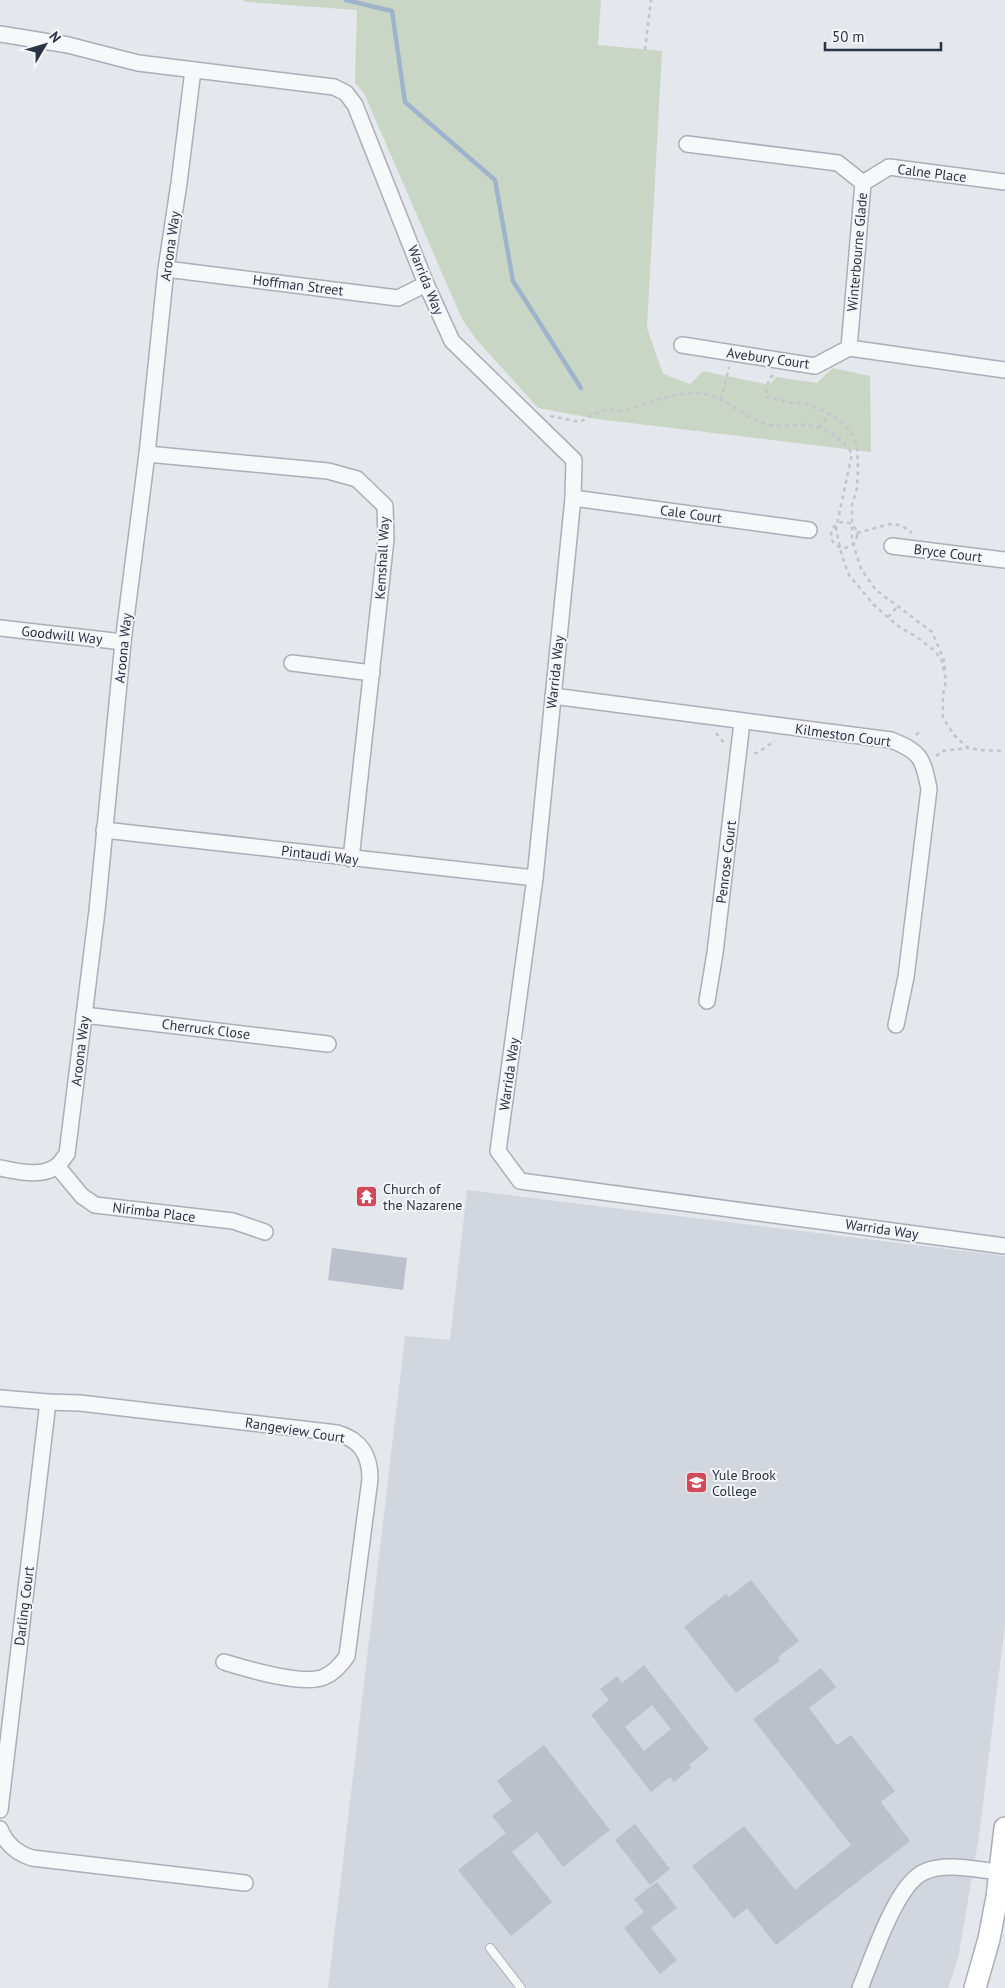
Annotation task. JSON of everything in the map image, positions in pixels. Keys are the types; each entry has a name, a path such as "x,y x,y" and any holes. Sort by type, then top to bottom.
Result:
{"main road":[{"path":"975,1988 989,1939 1005,1828"}],"street":[{"name":"Warrida Way","path":"0,34 68,45 138,63 334,87 346,93 355,105 426,284 452,341 574,460 573,498 535,878 498,1151 520,1181 1004,1245"},
{"name":"Aroona Way","path":"57,1166 67,1154 84,1015 123,642 147,454 166,269 193,70"},
{"name":"Winterbourne Glade","path":"687,144 838,163 863,183 849,348"},
{"name":"Calne Place","path":"863,183 889,168 1005,182"},
{"name":"Hoffman Street","path":"166,269 398,298 426,284"},
{"name":"Avebury Court","path":"682,345 815,366 849,348"},
{"path":"849,348 1005,370"},
{"name":"Kemshall Way","path":"147,454 328,470 357,479 385,506 386,539 351,859"},
{"name":"Cale Court","path":"573,498 809,530"},
{"name":"Bryce Court","path":"892,546 1005,560"},
{"name":"Goodwill Way","path":"0,628 123,642"},
{"path":"292,664 372,673"},
{"name":"Kilmeston Court","path":"553,696 891,740 914,751 924,765"},
{"name":"Penrose Court","path":"707,1001 716,952 742,722"},
{"path":"896,1025 906,977 928,789 924,765"},
{"name":"Pintaudi Way","path":"104,830 535,878"},
{"name":"Cherruck Close","path":"84,1015 328,1044"},
{"path":"0,1168 34,1173 46,1171 57,1166"},
{"name":"Nirimba Place","path":"57,1166 82,1196 95,1205 233,1221 265,1232"},
{"name":"Rangeview Court","path":"0,1398 80,1403 337,1434 352,1439 363,1450 369,1467 370,1479 347,1656 333,1672 312,1680 265,1674 224,1662"},
{"name":"Darling Court","path":"0,1810 48,1402"},
{"path":"0,1829 5,1849 32,1858 245,1883"},
{"path":"860,1988 891,1913 910,1882 923,1872 942,1868 1000,1872"}],"lane":[{"path":"490,1948 521,1988"}],"path":[{"path":"645,50 651,0"},
{"path":"721,400 732,353"},
{"path":"775,374 769,378 765,396 790,404 804,403 830,414 845,425 854,436 857,446 857,488 852,505 852,526 854,544 861,569 876,590 932,632 944,660 946,680 943,695 944,718 954,735 970,748"},
{"path":"544,414 580,422 608,410 624,411 674,396 704,394 721,400 763,423 788,426 804,425 832,433 845,442 852,454 836,526 832,532 832,539 840,547 846,548 854,544"},
{"path":"819,428 830,414"},
{"path":"836,526 845,523 852,526"},
{"path":"836,526 840,547 849,575 861,591 888,617 935,651 942,661 946,680"},
{"path":"888,617 898,606"},
{"path":"924,765 942,751 970,748 1005,751"}],"shaded area":[{"name":"Yule Brook College","path":"467,1190 1005,1256 1005,1624 979,1836 958,1959 948,1988 328,1988 405,1336 450,1340"}],"green space":[{"path":"242,0 601,0 598,45 662,51 647,328 663,374 690,384 703,371 770,385 776,377 817,383 833,368 870,376 871,452 597,419 538,408 476,339 462,319 364,93 355,83 357,10"}],"building":[{"path":"332,1248 407,1258 403,1290 328,1280"},
{"path":"751,1580 799,1641 778,1657 780,1661 736,1693 684,1627 726,1594 729,1597"},
{"path":"644,1665 709,1749 689,1765 691,1768 674,1782 670,1777 651,1792 591,1715 609,1700 600,1689 617,1676 622,1683","holes":["652,1705 671,1729 644,1751 625,1727"]},
{"path":"821,1668 836,1687 809,1708 837,1745 851,1735 895,1791 881,1802 910,1841 776,1945 747,1908 734,1919 692,1866 744,1826 795,1890 851,1845 753,1719"},
{"path":"544,1745 610,1830 563,1867 537,1832 512,1852 552,1902 511,1936 458,1870 506,1833 492,1816 512,1801 497,1781"},
{"path":"635,1824 670,1869 650,1885 615,1840"},
{"path":"657,1882 677,1908 651,1928 677,1960 660,1974 624,1928 644,1912 634,1899"}],"waterway":[{"path":"346,0 392,11 405,102 495,180 513,281 581,388"}],"place":[{"name":"Church of the Nazarene","path":"367,1197"},
{"name":"Yule Brook College","path":"696,1483"}]}
